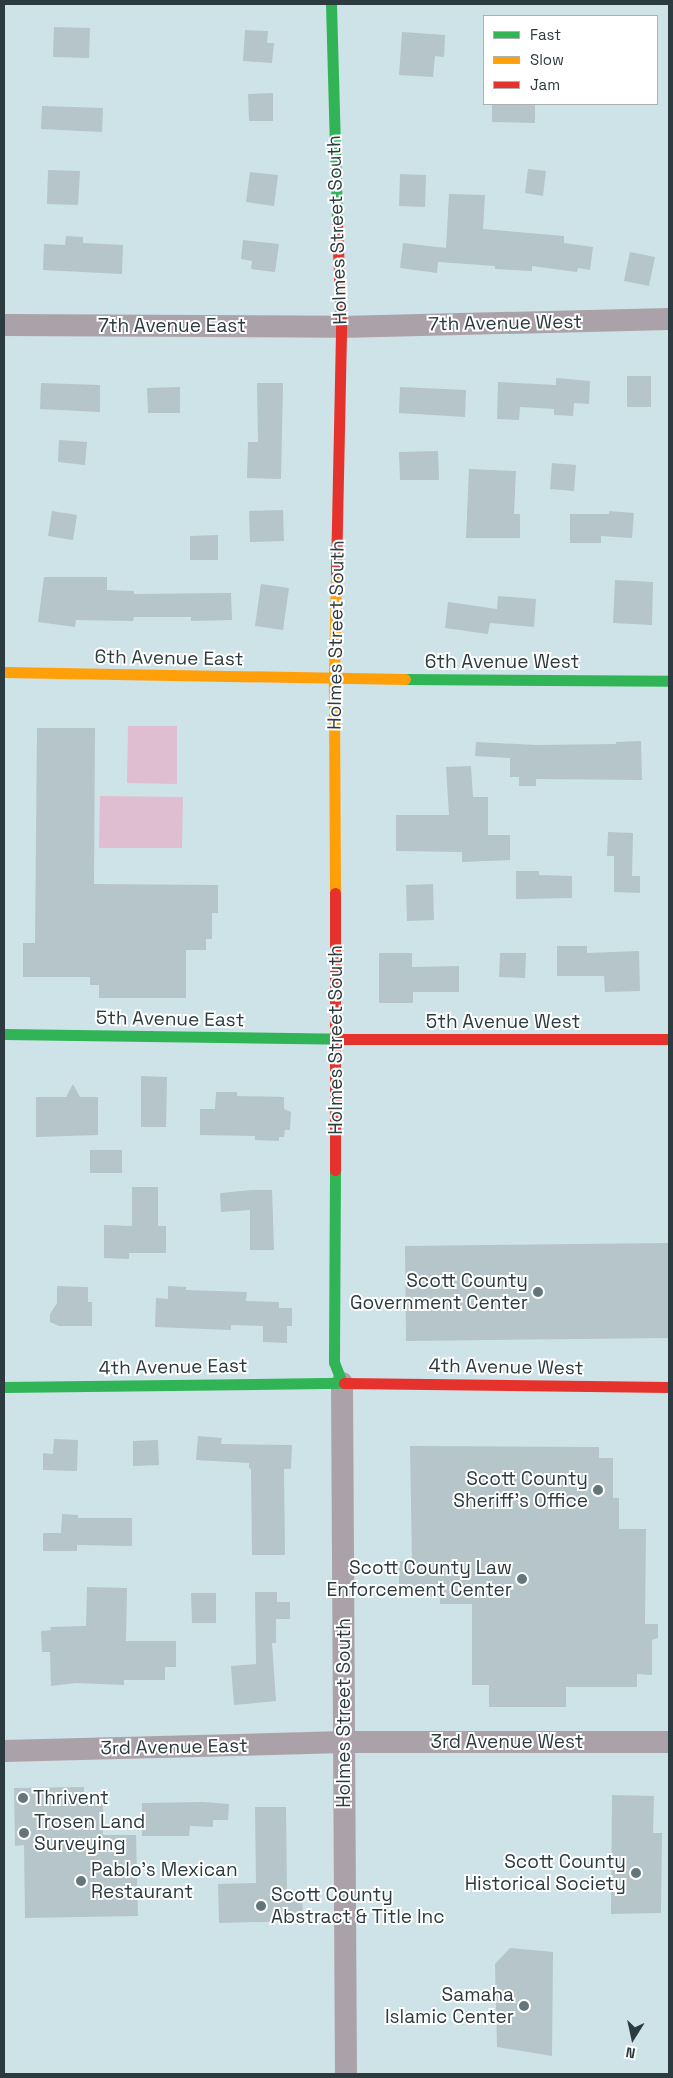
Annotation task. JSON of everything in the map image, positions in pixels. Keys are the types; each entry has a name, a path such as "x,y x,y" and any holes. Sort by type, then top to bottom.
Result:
{"street":[{"name":"Holmes Street South","path":"331,4 341,327 334,679 336,1039 334,1362 342,1383 346,2074"},
{"name":"7th Avenue West","path":"341,327 669,319"},
{"name":"7th Avenue East","path":"4,325 341,327"},
{"name":"6th Avenue East","path":"4,672 334,679"},
{"name":"6th Avenue West","path":"334,679 669,681"},
{"name":"5th Avenue East","path":"4,1034 336,1039"},
{"name":"5th Avenue West","path":"336,1039 669,1039"},
{"name":"4th Avenue West","path":"342,1383 669,1387"},
{"name":"4th Avenue East","path":"4,1387 342,1383"},
{"name":"3rd Avenue West","path":"344,1742 669,1742"},
{"name":"3rd Avenue East","path":"4,1751 344,1742"}],"shaded area":[{"path":"128,726 177,726 177,784 127,783"},
{"path":"100,796 183,797 182,848 99,848"}],"building":[{"path":"54,27 90,28 89,58 53,57"},
{"path":"245,30 268,31 267,43 274,43 272,63 243,61"},
{"path":"402,32 445,35 444,57 435,56 433,77 399,75"},
{"path":"273,93 273,121 249,121 248,94"},
{"path":"492,105 535,105 535,123 492,122"},
{"path":"42,106 103,108 102,132 41,129"},
{"path":"528,169 546,171 543,196 525,193"},
{"path":"48,170 80,171 78,205 47,204"},
{"path":"250,172 278,175 274,206 246,202"},
{"path":"400,174 426,175 425,207 399,206"},
{"path":"449,194 485,195 483,229 564,236 564,243 593,247 590,270 578,268 577,272 532,266 532,271 495,269 495,266 438,262 437,273 400,268 403,243 446,248"},
{"path":"66,236 83,237 83,243 123,245 122,274 43,270 44,244 65,245"},
{"path":"243,240 279,244 275,272 251,269 252,261 241,259"},
{"path":"630,252 655,257 649,286 624,281"},
{"path":"627,376 651,376 651,407 627,407"},
{"path":"556,378 590,381 589,404 574,403 573,416 554,415 554,409 520,407 519,420 497,419 498,382 556,385"},
{"path":"41,383 100,385 100,412 40,409"},
{"path":"257,383 283,383 281,479 247,478 248,442 258,442"},
{"path":"180,387 180,413 148,413 147,388"},
{"path":"400,387 466,390 465,417 399,413"},
{"path":"59,440 87,442 85,465 58,462"},
{"path":"438,451 439,480 400,480 399,452"},
{"path":"552,463 576,465 574,491 550,489"},
{"path":"469,469 516,471 514,514 520,514 520,538 466,538"},
{"path":"283,510 284,541 250,542 249,511"},
{"path":"52,511 77,515 73,540 48,536"},
{"path":"609,511 634,513 632,538 601,536 601,543 570,543 570,514 609,514"},
{"path":"218,535 218,560 190,560 190,536"},
{"path":"44,577 107,577 107,590 134,591 134,594 231,593 232,620 191,621 191,617 134,617 133,621 76,620 75,627 38,622"},
{"path":"615,580 653,582 652,625 613,623"},
{"path":"261,584 289,588 283,630 255,626"},
{"path":"498,596 536,599 534,627 490,623 488,634 445,628 448,602 497,609"},
{"path":"37,728 95,728 94,884 218,885 218,913 212,913 212,939 206,939 206,950 186,950 186,998 99,998 99,985 90,985 90,977 23,977 23,943 35,943"},
{"path":"641,741 642,780 536,779 536,786 519,786 519,777 510,777 510,758 475,756 476,742 537,745 616,744 616,742"},
{"path":"471,766 473,797 488,797 488,835 510,835 510,860 462,862 462,852 396,851 396,815 449,815 446,767"},
{"path":"608,832 633,833 632,876 640,876 640,893 614,892 614,856 607,856"},
{"path":"516,871 539,871 539,875 572,876 572,898 516,899"},
{"path":"433,884 434,920 407,921 406,885"},
{"path":"557,946 587,946 587,953 639,951 640,991 605,992 604,976 557,976"},
{"path":"379,953 412,953 412,967 459,966 459,992 413,992 413,1003 379,1003"},
{"path":"500,953 526,953 525,978 499,977"},
{"path":"141,1076 167,1077 166,1127 141,1127"},
{"path":"73,1084 80,1097 98,1097 98,1135 36,1137 36,1097 66,1097"},
{"path":"216,1092 237,1092 237,1096 284,1097 284,1109 291,1112 290,1130 285,1130 284,1137 279,1137 279,1141 255,1140 255,1136 200,1135 200,1109 215,1109"},
{"path":"90,1150 122,1150 122,1173 90,1173"},
{"path":"132,1187 158,1187 158,1226 166,1226 166,1253 129,1253 129,1259 104,1258 104,1225 132,1226"},
{"path":"272,1190 274,1250 250,1250 250,1210 221,1212 220,1193"},
{"name":"Scott County Government Center","path":"669,1243 669,1338 406,1341 405,1246"},
{"path":"57,1286 88,1287 88,1302 92,1302 92,1326 59,1326 50,1322 50,1314 57,1303"},
{"path":"168,1286 186,1287 186,1290 247,1292 246,1301 279,1302 279,1308 292,1308 292,1326 287,1326 287,1343 263,1342 263,1326 231,1325 231,1330 155,1327 156,1298 168,1299"},
{"path":"198,1436 222,1438 221,1444 292,1445 291,1469 284,1469 285,1555 252,1555 251,1469 249,1468 249,1463 196,1460"},
{"path":"54,1439 78,1440 77,1471 43,1470 43,1453 53,1454"},
{"path":"158,1440 159,1465 133,1466 133,1441"},
{"name":"Scott County Law Enforcement Center","path":"410,1446 599,1447 599,1458 613,1458 613,1498 619,1498 619,1529 646,1529 645,1624 658,1624 658,1638 652,1640 652,1675 637,1674 637,1687 566,1687 566,1707 489,1707 489,1685 472,1685 472,1604 440,1604 440,1597 399,1597 399,1561 412,1561"},
{"path":"62,1514 78,1515 78,1518 132,1518 132,1546 77,1545 77,1551 43,1551 43,1533 61,1533"},
{"path":"87,1587 127,1588 126,1641 176,1641 176,1667 165,1667 165,1680 124,1680 124,1685 76,1683 51,1686 50,1652 42,1652 41,1631 51,1630 50,1627 86,1626"},
{"path":"255,1592 277,1592 277,1602 290,1602 290,1619 276,1619 276,1643 272,1643 276,1701 234,1705 231,1666 256,1664"},
{"path":"191,1593 216,1593 216,1623 192,1623"},
{"path":"84,1787 84,1802 103,1802 103,1835 136,1835 138,1916 25,1918 24,1845 15,1846 14,1788"},
{"name":"Scott County Historical Society","path":"612,1795 654,1796 653,1833 662,1833 661,1913 611,1914"},
{"path":"203,1802 229,1804 228,1820 213,1820 213,1827 190,1826 189,1836 142,1836 142,1803"},
{"path":"255,1807 286,1807 287,1891 302,1890 303,1921 219,1923 218,1884 256,1883"},
{"name":"Samaha Islamic Center","path":"510,1948 553,1952 552,2056 497,2047 495,1964"}],"traffic: fast":[{"path":"331,4 337,221"},
{"path":"405,679 669,681"},
{"path":"4,1034 343,1039"},
{"path":"335,1170 334,1362 342,1383"},
{"path":"4,1387 344,1383"}],"traffic: slow":[{"path":"335,893 334,679 336,572"},
{"path":"4,672 405,679"}],"traffic: jam":[{"path":"336,572 341,327 337,221"},
{"path":"335,893 335,1170"},
{"path":"343,1039 669,1039"},
{"path":"344,1383 669,1387"}],"place":[{"name":"Scott County Government Center","path":"538,1292"},
{"name":"Scott County Sheriff's Office","path":"598,1490"},
{"name":"Scott County Law Enforcement Center","path":"522,1579"},
{"name":"Thrivent","path":"23,1798"},
{"name":"Trosen Land Surveying","path":"24,1833"},
{"name":"Scott County Historical Society","path":"636,1873"},
{"name":"Pablo's Mexican Restaurant","path":"81,1881"},
{"name":"Scott County Abstract & Title Inc","path":"261,1906"},
{"name":"Samaha Islamic Center","path":"524,2006"}]}
